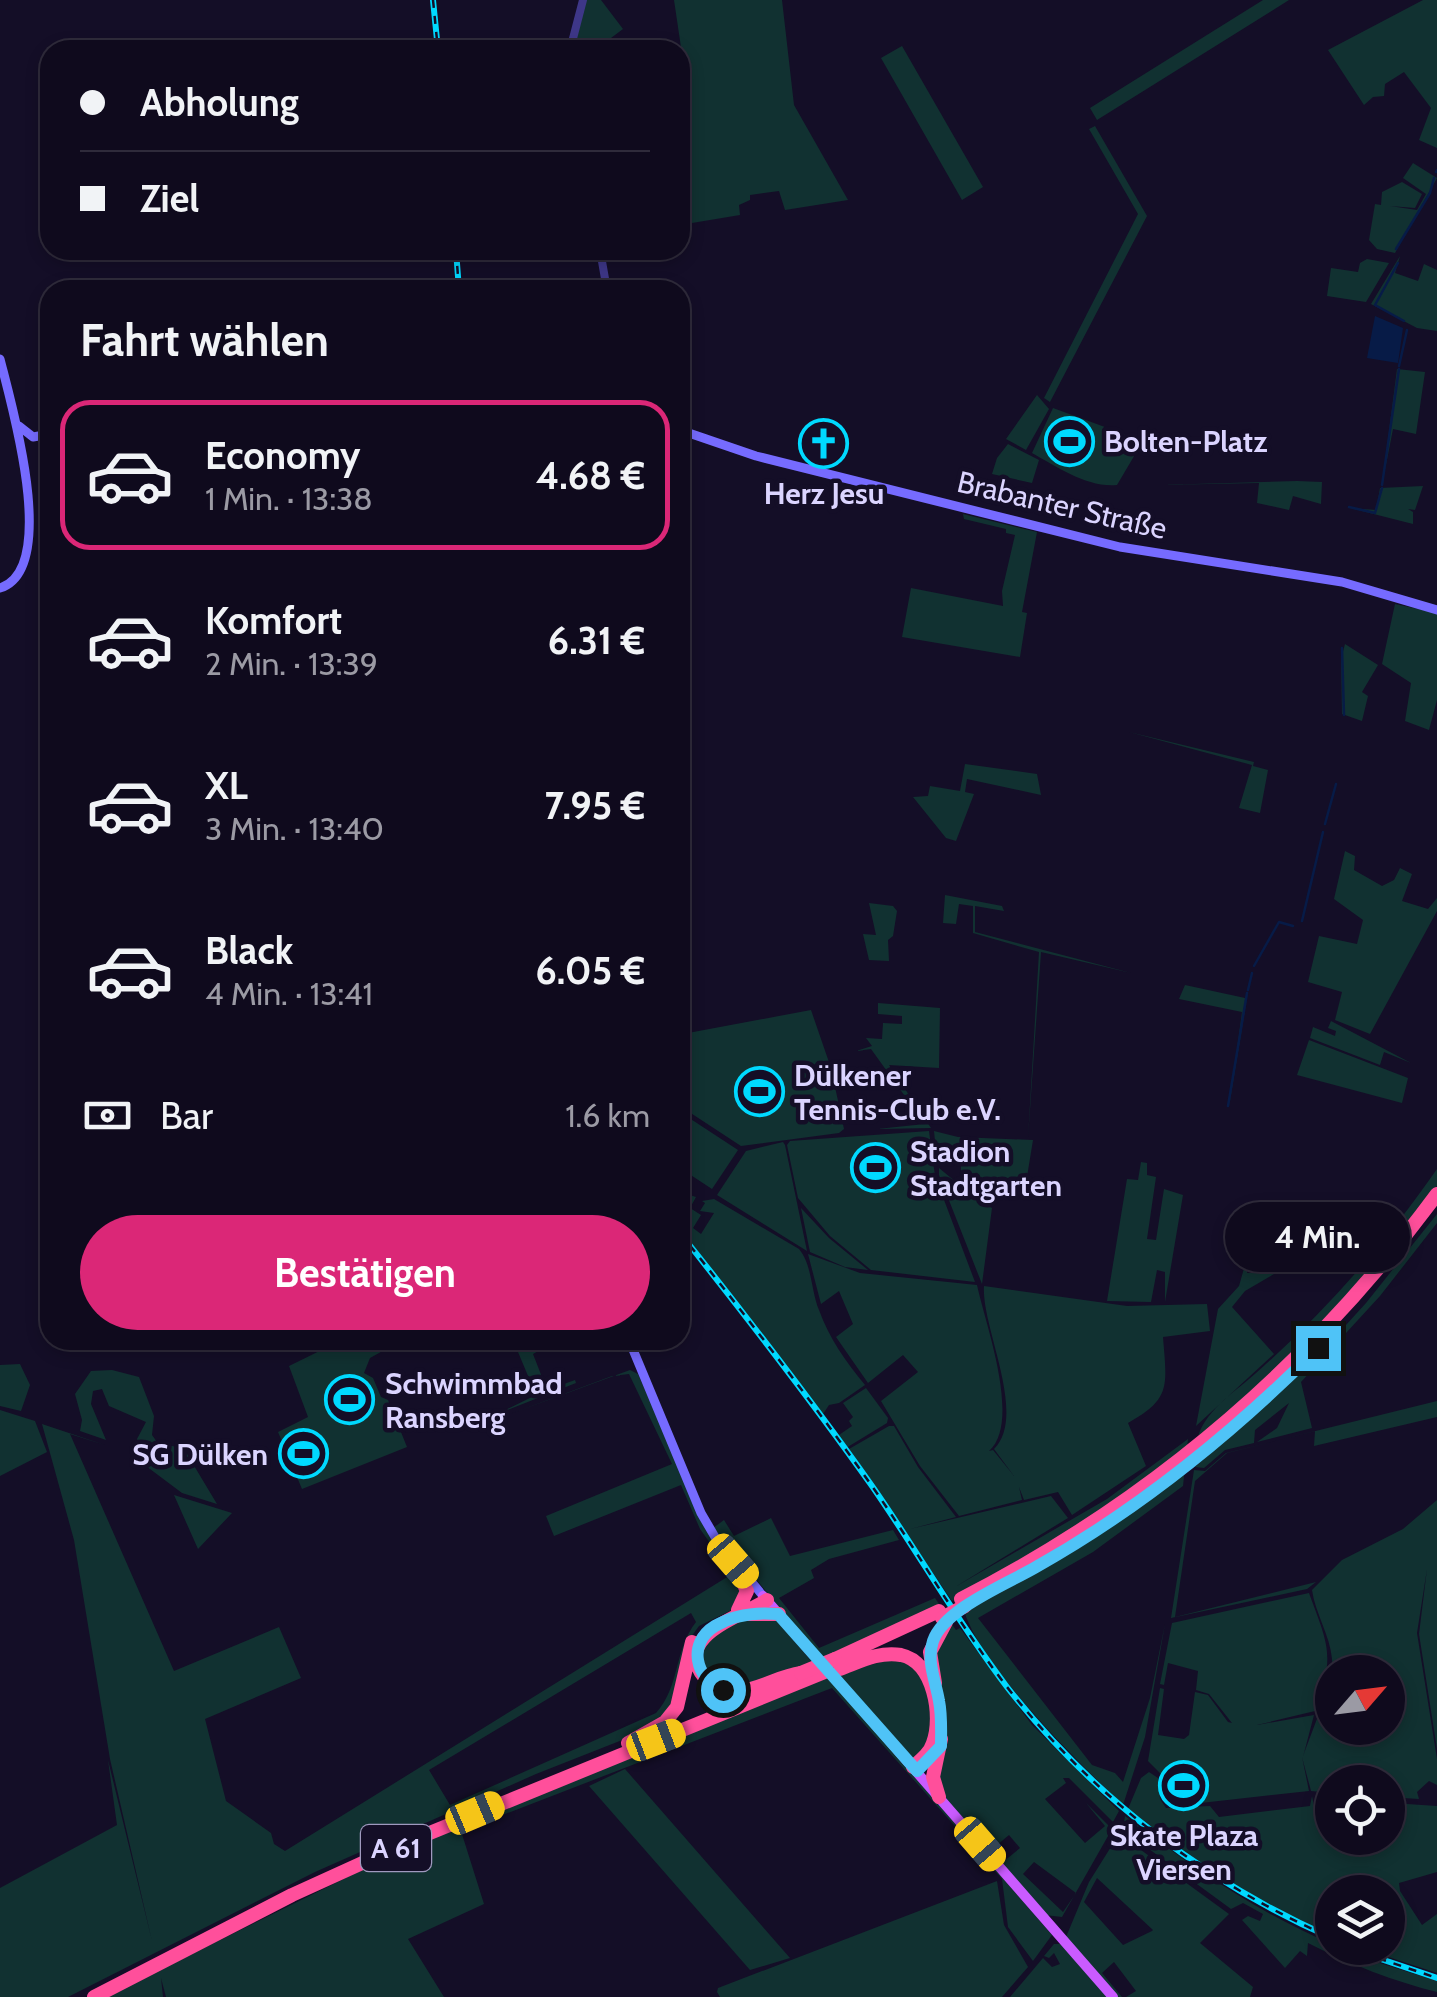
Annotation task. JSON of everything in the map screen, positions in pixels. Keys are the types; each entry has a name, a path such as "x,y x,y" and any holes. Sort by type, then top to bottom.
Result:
{"highway":[{"name":"A 61","path":"1206,1446 1339,1316 1437,1194"},
{"name":"A 61","path":"78,1997 376,1848 628,1743 835,1666 942,1617 1177,1470 1287,1379 1344,1320 1437,1206"},
{"path":"733,1561 747,1591 740,1612"},
{"path":"765,1598 713,1627 700,1643 697,1660 709,1682 723,1690 741,1691 803,1677"},
{"path":"628,1743 666,1722 677,1707 688,1653 700,1630 740,1612 778,1614"},
{"path":"939,1796 934,1777 941,1746 941,1715 930,1657 942,1617"},
{"path":"835,1666 890,1654 908,1657 920,1666 932,1689 936,1731 928,1753 915,1769"},
{"name":"A 61","path":"94,1997 274,1904 414,1839 803,1677"},
{"path":"915,1769 941,1746"}],"main road":[{"path":"0,358 20,444 30,532 16,578 0,588"},
{"path":"15,420 28,435 40,436"},
{"name":"Brabanter Straße","path":"690,433 756,456 1120,547 1342,582 1437,610"},
{"path":"20,444 40,439"},
{"path":"633,1350 702,1514 733,1561 1113,1997"}],"street":[{"path":"573,40 583,0"}],"green space":[{"path":"585,0 601,0 623,29 608,40 575,40"},
{"path":"674,0 782,0 794,105 848,200 785,210 779,191 750,195 750,200 739,205 740,215 690,223 690,40 680,40"},
{"path":"1263,0 1289,0 1097,120 1090,108"},
{"path":"1423,0 1437,0 1437,148 1419,140 1431,108 1404,72 1385,84 1384,96 1373,97 1364,105 1328,50"},
{"path":"902,46 983,187 962,200 881,58"},
{"path":"1095,126 1147,216 1050,402 1044,398 1138,214 1089,129"},
{"path":"1413,163 1437,178 1395,253 1377,249 1369,240 1375,204 1381,205 1382,192 1402,182 1422,194 1415,208 1390,206 1417,210 1426,194 1403,178"},
{"path":"1400,256 1395,273 1418,281 1424,264 1437,270 1437,331 1417,328 1371,304"},
{"path":"1367,259 1389,263 1366,302 1327,296 1331,268 1358,272 1360,263"},
{"path":"1397,369 1425,372 1416,434 1393,429 1382,485"},
{"path":"1037,395 1049,409 1026,450 1006,439"},
{"path":"1053,408 1143,441 1117,485 1084,480 1032,453"},
{"path":"1008,444 1039,460 1032,483 992,474 997,458"},
{"path":"1297,481 1322,482 1321,504 1293,496 1289,510 1257,503 1259,483 1159,485"},
{"path":"1423,486 1415,510 1408,509 1413,512 1413,524 1350,508 1376,510 1380,488"},
{"path":"963,514 1037,532 1022,612 1027,613 1020,657 902,637 911,588 1003,606 1002,591 1015,535 1006,533 1006,529 964,519"},
{"path":"1395,604 1437,613 1437,700 1429,730 1405,721 1411,683 1382,664"},
{"path":"1345,644 1378,665 1362,692 1368,696 1362,721 1342,714 1341,659"},
{"path":"1129,732 1254,762 1253,766 1268,770 1260,813 1239,808 1252,765"},
{"path":"965,764 1037,774 1041,795 967,779 965,792 974,794 956,841 946,838 913,797 928,796 930,786 960,791"},
{"path":"1345,851 1355,856 1354,870 1382,886 1394,880 1400,868 1412,874 1402,901 1428,909 1437,898 1437,911 1370,1034 1335,1020 1342,992 1308,982 1319,936 1357,944 1363,920 1334,899"},
{"path":"945,895 1002,906 1004,911 975,906 975,932 1131,973 1041,952 1028,1138 1039,952 973,933 973,906 959,904 956,924 943,923"},
{"path":"869,903 893,906 897,911 893,936 888,940 889,961 869,960 863,934 876,935"},
{"path":"1185,985 1245,998 1248,992 1229,1107 1242,1012 1179,999"},
{"path":"878,1003 940,1008 939,1068 889,1065 931,1128 877,1129 925,1124 871,1049 856,1051 872,1046 866,1038 882,1039 883,1023 902,1024 902,1016 878,1014"},
{"path":"811,1010 831,1068 844,1129 839,1133 741,1146 690,1113 690,1033"},
{"path":"1331,1021 1411,1063 1384,1052 1380,1065 1310,1038 1313,1027 1335,1036 1336,1031 1328,1028"},
{"path":"1309,1040 1408,1078 1402,1103 1297,1075"},
{"path":"690,1119 738,1150 712,1189 690,1175"},
{"path":"929,1131 935,1176 975,1282 871,1270 830,1236 798,1198 787,1145 790,1141"},
{"path":"934,1131 958,1137 1033,1140 1026,1183 963,1188 992,1208 982,1284 939,1175 939,1168 962,1187 960,1151 936,1151"},
{"path":"783,1142 807,1251 717,1195 746,1151"},
{"path":"1141,1162 1147,1163 1147,1175 1156,1177 1147,1239 1156,1240 1164,1189 1183,1195 1165,1302 1165,1272 1157,1270 1151,1302 1107,1301 1127,1179 1138,1180"},
{"path":"1437,1169 1437,1186 1354,1289 1294,1352 1197,1442 1212,1412 1329,1302 1375,1251"},
{"path":"714,1199 799,1249 828,1330 865,1385 839,1403 829,1405 823,1414 839,1435 852,1426 849,1421 853,1417 843,1403 866,1388 888,1418 887,1423 846,1448 690,1243 690,1208 701,1215 693,1228 701,1234 714,1213 700,1211 705,1203 702,1201"},
{"path":"801,1208 829,1238 868,1270 845,1267 810,1252"},
{"path":"1437,1214 1437,1223 1380,1296 1301,1382 1312,1428 1257,1442 1277,1428 1289,1403 1255,1430 1254,1443 1225,1450 1204,1468 1195,1467 1315,1359"},
{"path":"1256,1226 1247,1273 1272,1272 1300,1247 1274,1274 1245,1291 1232,1307 1274,1354 1196,1426 1218,1309 1239,1286"},
{"path":"808,1254 860,1273 977,1285 1002,1396 998,1437 989,1451 993,1450 1014,1476 994,1449 1003,1434 1005,1393 984,1286 1127,1306 1207,1304 1210,1331 1163,1337 1163,1390 1152,1406 1128,1423 1146,1466 1072,1515 1058,1492 1024,1500 1019,1487 1022,1500 959,1516 920,1466 881,1401 918,1372 903,1355 868,1383 836,1337 853,1324 839,1291 821,1304"},
{"path":"322,1350 384,1350 370,1358 364,1373 373,1378 381,1397 388,1400 407,1447 302,1489 278,1432 308,1417 289,1366"},
{"path":"517,1350 540,1350 533,1354 547,1390 575,1380 576,1383 497,1414 536,1395"},
{"path":"20,1364 30,1385 21,1411 0,1406 0,1365"},
{"path":"112,1370 139,1377 154,1416 152,1435 157,1442 184,1449 217,1504 182,1493 146,1466 171,1449 140,1446 137,1439 146,1422 109,1406 102,1389 93,1391 91,1404 106,1440 80,1431 82,1420 75,1394 91,1371"},
{"path":"630,1370 638,1374 678,1464 744,1584 738,1607 699,1626 691,1637 674,1705 645,1731 536,1774 315,1872 68,1997 0,1997 0,1888 117,1825 108,1760 152,1941 110,1759 74,1540 42,1424 105,1445 70,1434 174,1671 279,1627 301,1678 205,1719 226,1801 271,1833 274,1844 285,1851 732,1574 700,1529 681,1485 554,1536 546,1516 672,1464 629,1374 614,1376","holes":["691,1613 696,1622 684,1644 669,1692 656,1713 450,1805 429,1770"]},
{"path":"1437,1401 1437,1417 1314,1446 1315,1431"},
{"path":"0,1410 35,1421 47,1452 0,1476"},
{"path":"894,1426 918,1467 956,1517 910,1529 1051,1496 1068,1518 955,1587 1107,1499 1188,1439 1183,1486 1093,1552 978,1618 1092,1765 1115,1773 1123,1782 1150,1698 1165,1624 1145,1737 1123,1805 1054,1736 1002,1676 967,1620 962,1597 952,1601 849,1449"},
{"path":"1296,1436 1227,1453 1195,1481 1175,1617 1316,1582 1307,1589 1171,1618 1194,1470 1205,1471 1226,1453"},
{"path":"174,1495 232,1513 198,1549"},
{"path":"1437,1500 1437,1749 1419,1634 1427,1569 1417,1633 1437,1759 1437,1785 1429,1781 1417,1792 1419,1799 1405,1798 1405,1765 1315,1765 1315,1791 1311,1791 1302,1757 1309,1791 1174,1806 1166,1803 1163,1776 1148,1761 1160,1688 1164,1689 1158,1735 1184,1739 1189,1735 1195,1692 1208,1695 1232,1723 1209,1694 1196,1690 1198,1671 1168,1663 1164,1685 1160,1684 1172,1623 1309,1593 1327,1652 1315,1655 1315,1711 1257,1725 1314,1715 1303,1757 1315,1724 1315,1745 1405,1745 1405,1655 1332,1655 1312,1590 1342,1560 1403,1529"},
{"path":"771,1518 790,1556 893,1530 899,1540 829,1559 811,1570 814,1578 779,1598 819,1648 935,1598 941,1607 822,1658 713,1528 724,1520 734,1536"},
{"path":"743,1617 774,1618 812,1662 754,1685 723,1686 703,1669 704,1643"},
{"path":"951,1623 956,1630 960,1628 1032,1725 1119,1811 1113,1822 1069,1778 1063,1778 1066,1783 1045,1799 1085,1843 1105,1826 1086,1803 1112,1829 1076,1893 1034,1862 1023,1874 1063,1912 1074,1896 1062,1917 1045,1915 1004,1867 1003,1862 1020,1848 1009,1835 990,1851 938,1789 945,1726 935,1651"},
{"path":"896,1658 919,1671 931,1702 931,1742 914,1759 836,1674"},
{"path":"829,1677 1052,1935 1033,1961 1008,1927 1002,1879 832,1688 461,1831 484,1904 408,1939 444,1997 166,1997 161,1978 163,1997 105,1997 380,1861 496,1810"},
{"path":"625,1769 790,1958 750,1970 589,1786"},
{"path":"1149,1772 1158,1778 1160,1799 1166,1808 1210,1806 1219,1817 1310,1806 1312,1796 1315,1855 1405,1855 1405,1804 1437,1806 1437,1872 1405,1881 1405,1875 1315,1875 1315,1928 1251,1896 1128,1809 1141,1778"},
{"path":"1125,1816 1251,1903 1315,1936 1315,1946 1308,1943 1307,1956 1300,1951 1285,1968 1242,1920 1248,1916 1260,1921 1263,1914 1243,1903 1231,1909 1123,1830"},
{"path":"1119,1834 1229,1914 1200,1943 1253,1987 1250,1997 1126,1997 1136,1991 1114,1962 1102,1973 1122,1997 1116,1997 1066,1937 1089,1882","holes":["1097,1878 1153,1930 1123,1945 1084,1902"]},
{"path":"997,1881 1004,1925 1028,1967 1002,1997 720,1997 717,1992 718,1988"},
{"path":"1405,1899 1422,1925 1437,1914 1437,1973 1405,1962"},
{"path":"1054,1944 1060,1944 1110,1997 1010,1997 1043,1958 1052,1967 1060,1964 1054,1953 1049,1958 1044,1956"},
{"path":"1356,1965 1386,1965 1437,1981 1437,1992 1405,1983"}],"water":[{"path":"1375,316 1403,328 1398,363 1367,358"}],"waterway":[{"path":"1396,249 1430,193 1434,178"},
{"path":"1398,263 1375,305 1404,321"},
{"path":"1399,366 1407,330"},
{"path":"1382,485 1399,369"},
{"path":"1349,507 1375,513 1382,488"},
{"path":"1342,648 1344,715"},
{"path":"1325,824 1336,784"},
{"path":"1302,921 1323,832"},
{"path":"1254,966 1279,922 1293,926"},
{"path":"1248,990 1252,973"},
{"path":"1228,1106 1247,993"}],"railway":[{"path":"433,0 437,40"},
{"path":"457,260 458,280"},
{"path":"690,1246 849,1454 989,1663 1040,1727 1076,1765 1154,1833 1240,1891 1315,1930"},
{"path":"1398,1965 1437,1978"}],"place":[{"name":"Bolten-Platz","path":"1069,441"},
{"name":"Herz Jesu","path":"824,444"},
{"name":"Dülkener Tennis-Club e.V.","path":"759,1092"},
{"name":"Stadion Stadtgarten","path":"875,1168"},
{"name":"Schwimmbad Ransberg","path":"350,1400"},
{"name":"SG Dülken","path":"303,1454"},
{"name":"Skate Plaza Viersen","path":"1184,1786"}],"route":[{"path":"723,1690 709,1682 700,1670 698,1650 706,1634 718,1624 742,1615 778,1614 917,1771 941,1746 940,1702 930,1657 932,1642 946,1622 965,1606 1116,1518 1177,1474 1255,1409 1318,1348"}]}
